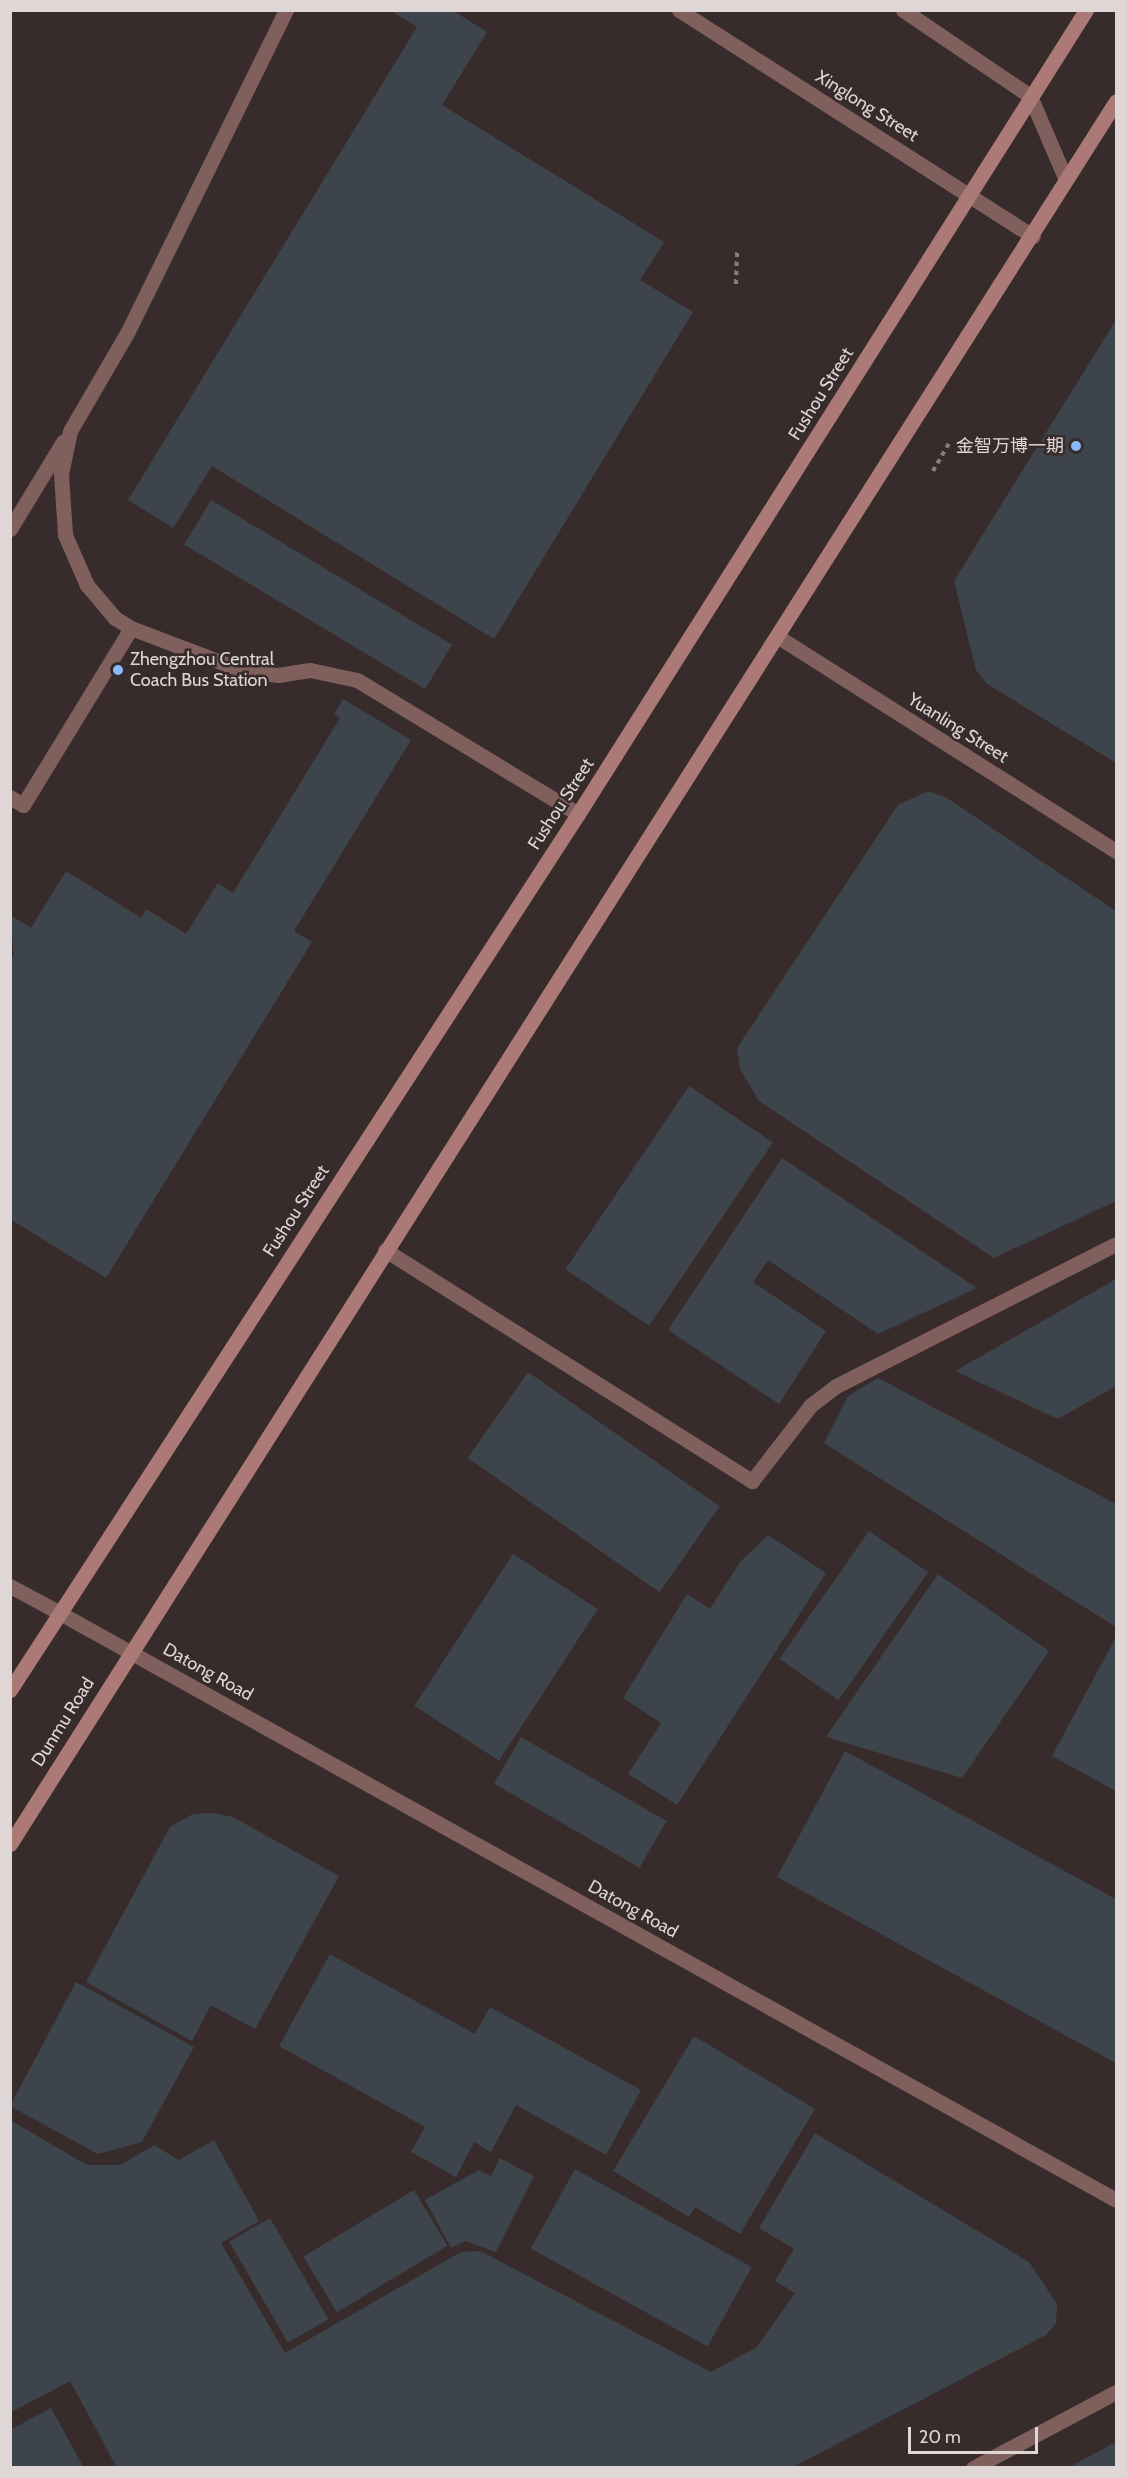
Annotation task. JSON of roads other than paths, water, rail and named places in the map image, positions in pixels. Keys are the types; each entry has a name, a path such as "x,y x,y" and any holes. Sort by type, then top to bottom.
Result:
{"main road":[{"name":"Fushou Street","path":"58,1612 578,814 1086,10"},
{"path":"130,1652 385,1250 780,638 1034,236 1116,101"},
{"path":"10,1690 58,1612"},
{"name":"Dunmu Road","path":"10,1844 130,1652"}],"street":[{"path":"10,529 127,333 286,10"},
{"name":"Xinglong Street","path":"679,10 1034,236"},
{"path":"903,10 1030,96 1066,180"},
{"path":"70,431 61,474 65,535 87,585 115,618 131,628 239,669 278,675 310,670 357,680 578,814"},
{"path":"10,797 24,805 131,628"},
{"name":"Yuanling Street","path":"780,638 1116,850"},
{"path":"385,1250 752,1481 811,1405 836,1386 1116,1244"},
{"path":"10,1586 58,1612"},
{"name":"Datong Road","path":"58,1612 1116,2200"},
{"path":"973,2468 1116,2392"}],"place":[{"name":"金智万博一期","path":"1076,446"},
{"name":"Zhengzhou Central Coach Bus Station","path":"118,670"}]}
